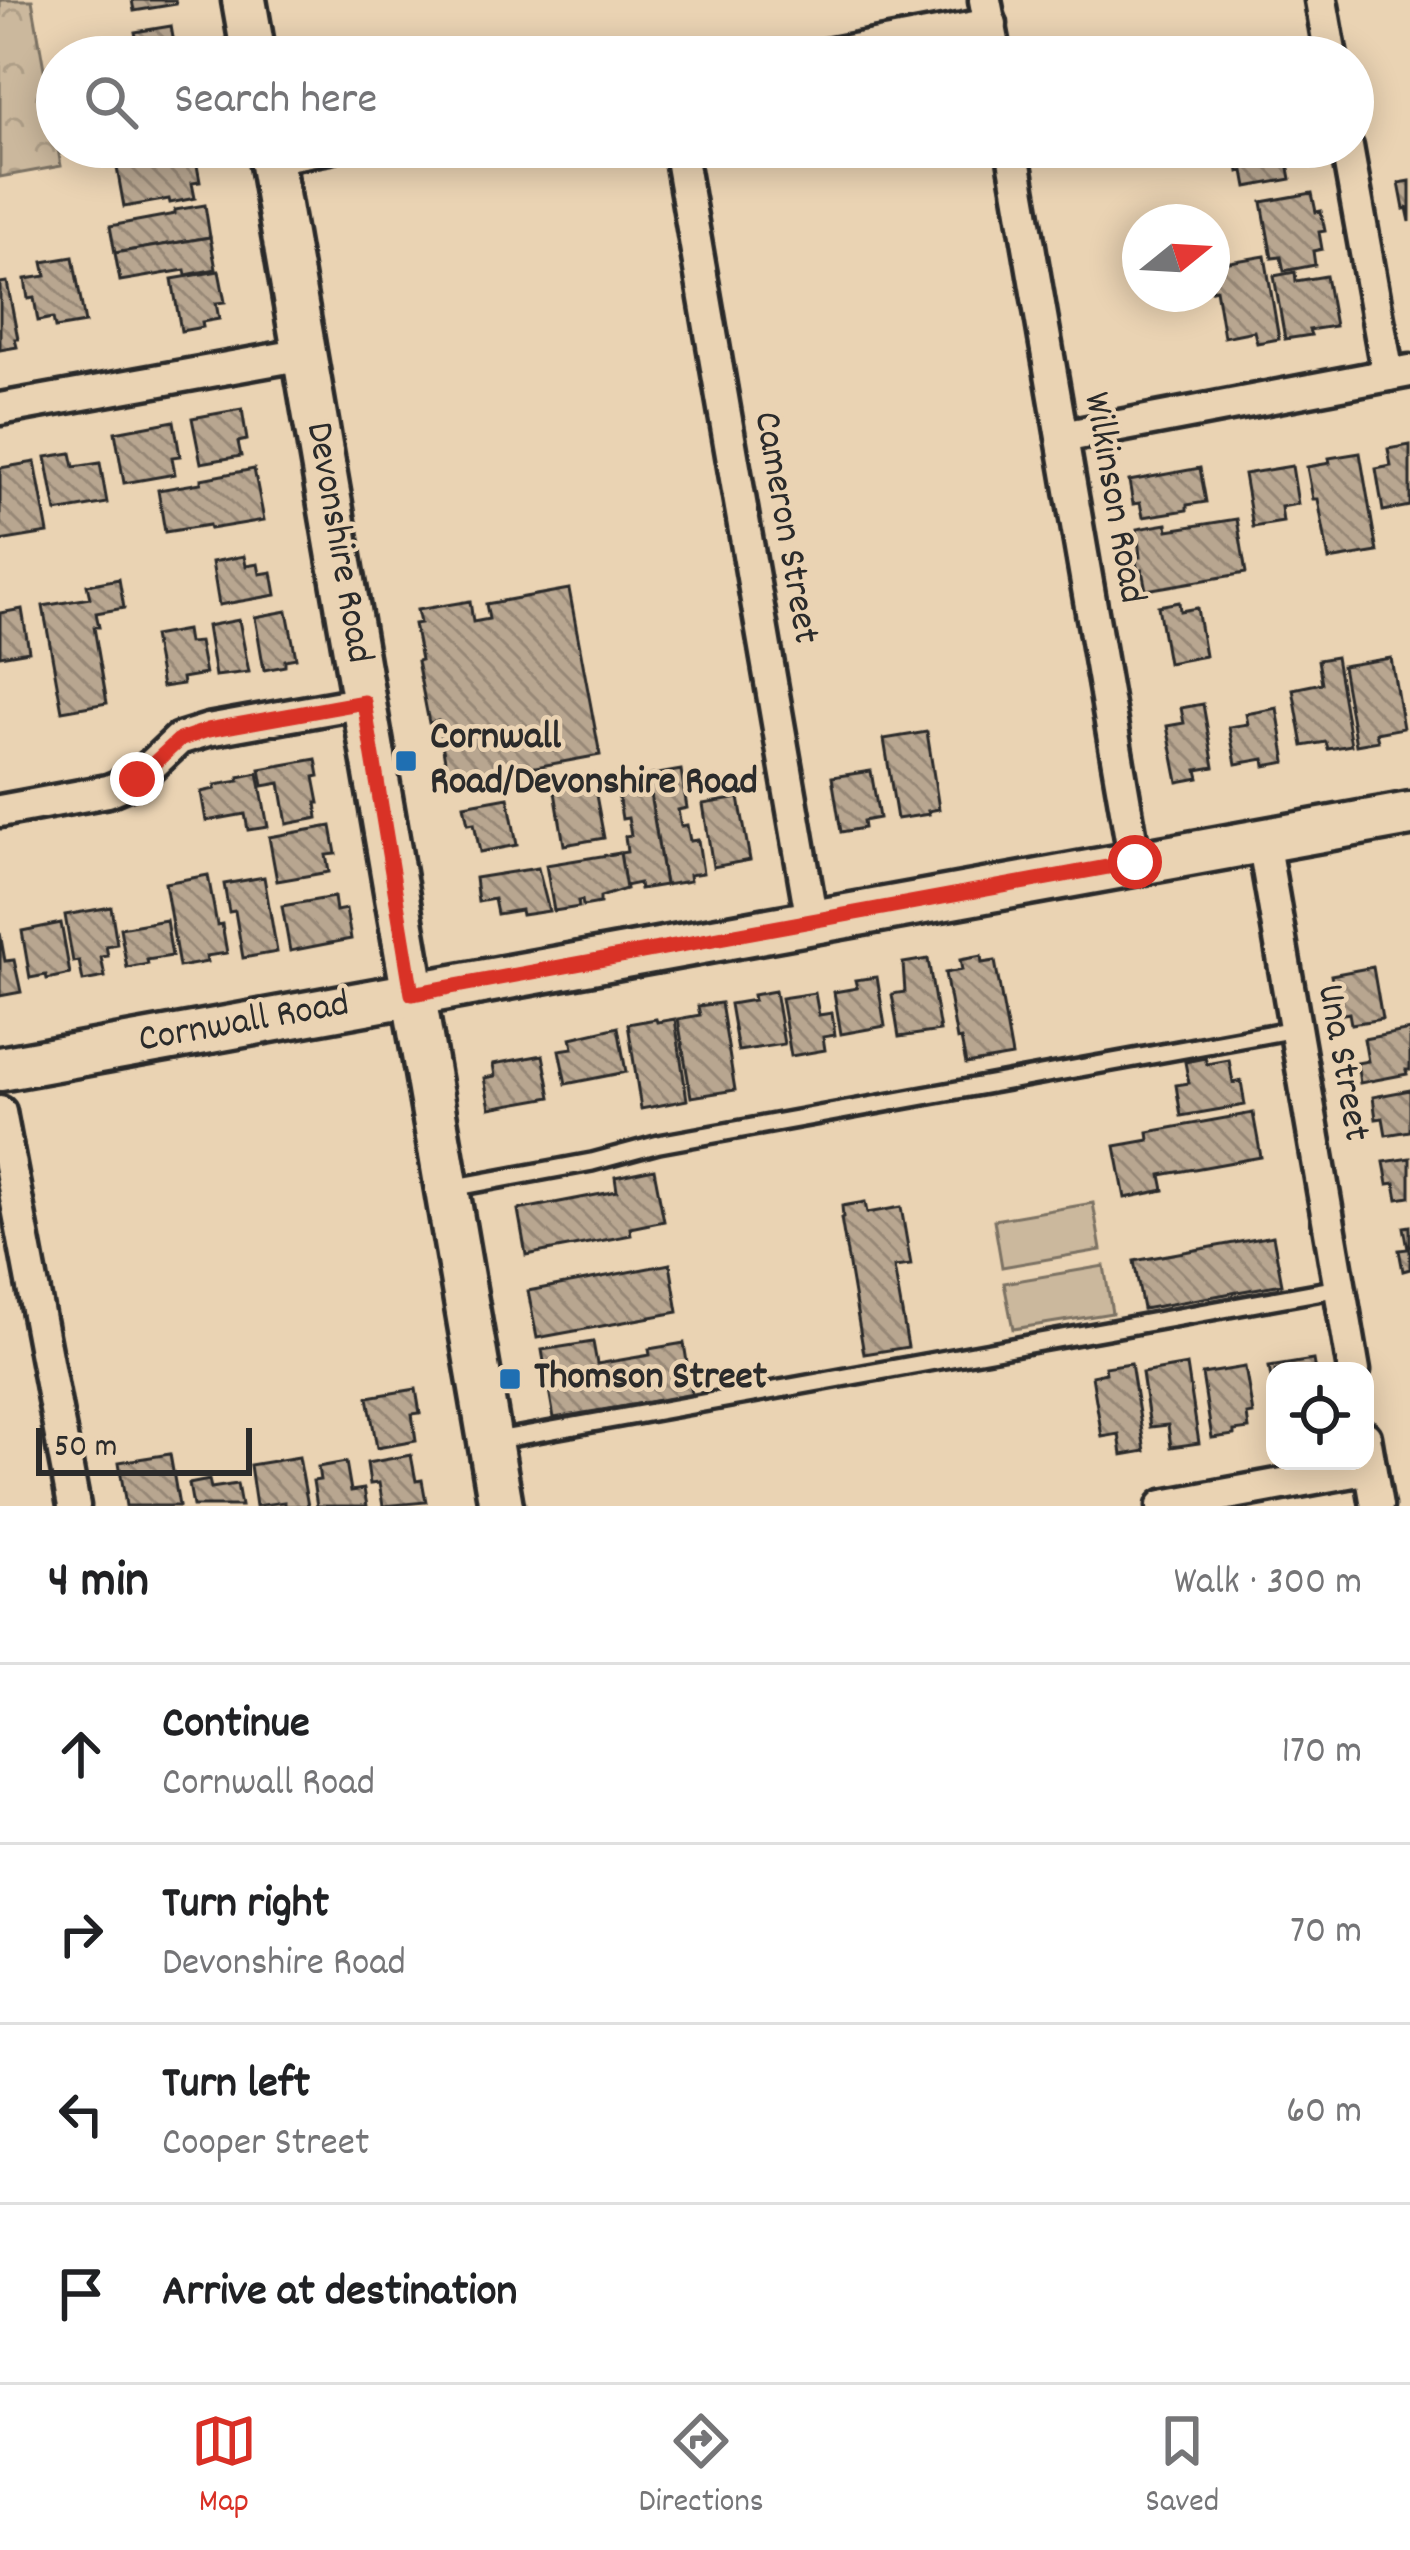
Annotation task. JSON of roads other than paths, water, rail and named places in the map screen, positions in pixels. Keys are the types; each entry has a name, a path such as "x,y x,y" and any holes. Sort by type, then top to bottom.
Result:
{"street":[{"path":"244,0 250,36"},
{"path":"1321,0 1327,36"},
{"path":"896,36 988,12"},
{"name":"Devonshire Road","path":"273,168 501,1506"},
{"name":"Cameron Street","path":"683,168 812,921"},
{"name":"Wilkinson Road","path":"1016,168 1135,862"},
{"path":"1063,437 1399,373 1352,168"},
{"path":"0,409 305,354"},
{"path":"0,811 109,791 137,779 179,740 208,730 364,702"},
{"name":"Cornwall Road","path":"0,1069 1410,814"},
{"name":"Una Street","path":"1263,840 1352,1362"},
{"path":"0,1112 74,1506"},
{"path":"1163,1506 1300,1470"},
{"path":"1371,1470 1377,1506"}],"lane":[{"path":"448,1188 592,1162 658,1144 1295,1029"},
{"path":"491,1441 1340,1288"}],"place":[{"name":"Cornwall Road/Devonshire Road","path":"406,761"},
{"name":"Thomson Street","path":"510,1379"}]}
